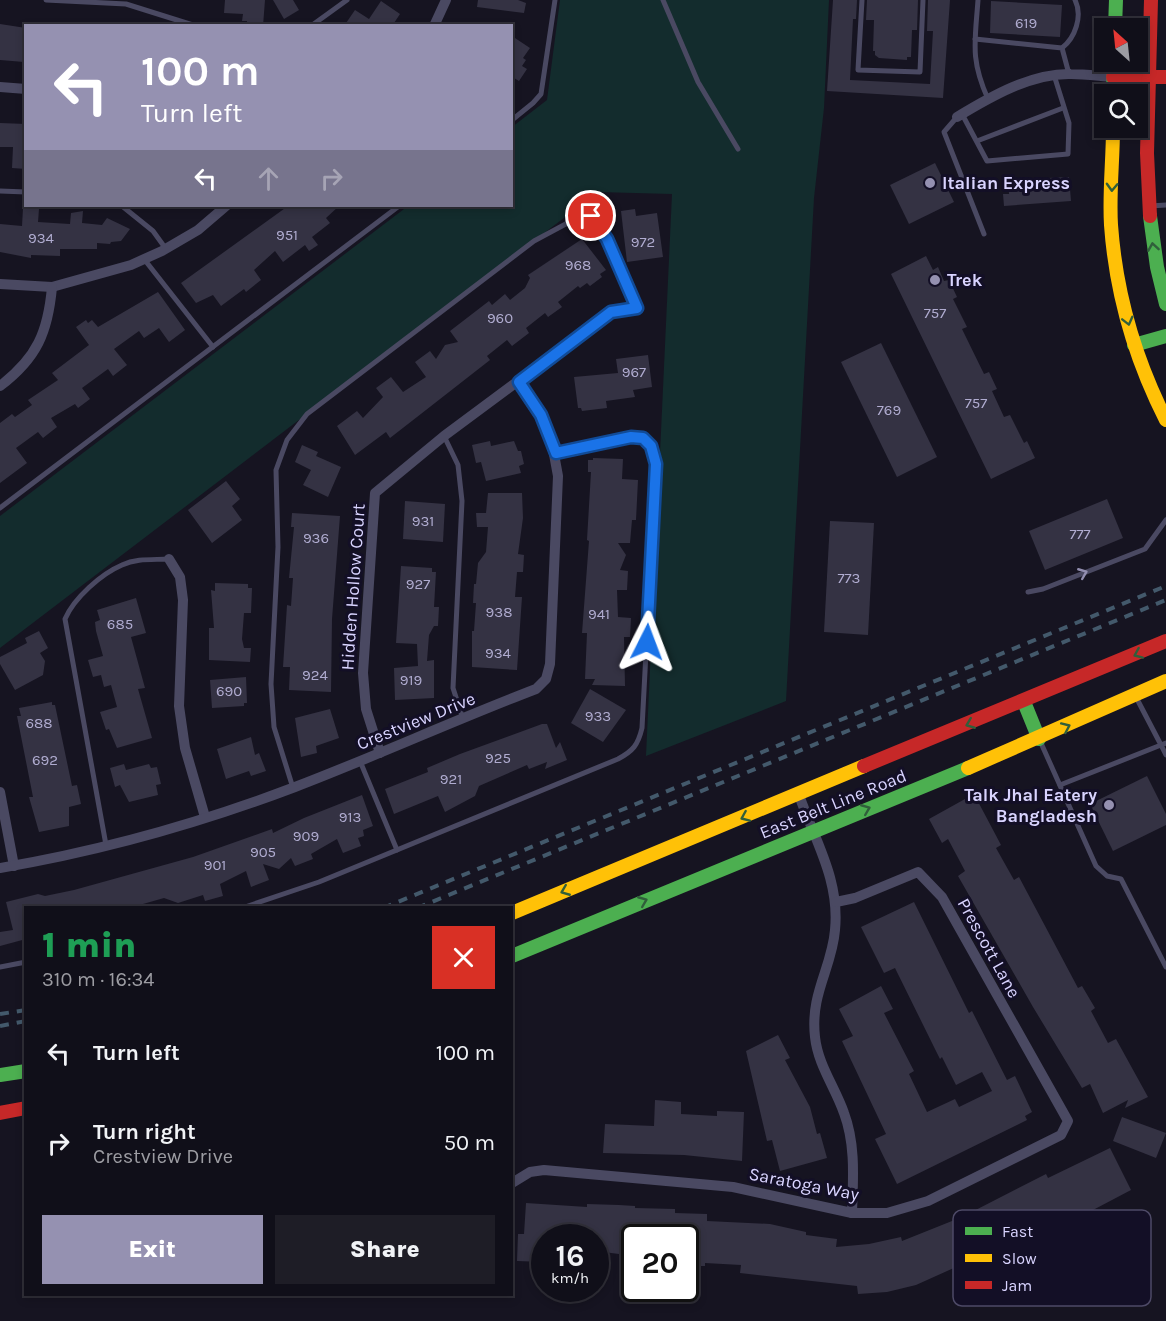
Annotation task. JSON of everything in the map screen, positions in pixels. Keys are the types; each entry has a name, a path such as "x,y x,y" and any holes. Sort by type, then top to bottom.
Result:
{"main road":[{"path":"1115,18 1116,0"},
{"path":"1151,0 1149,206 1157,272 1166,304"},
{"path":"1113,72 1113,84"},
{"path":"1113,77 1166,77"},
{"path":"1113,138 1113,243 1134,345 1166,420"},
{"path":"1134,345 1166,336"},
{"name":"East Belt Line Road","path":"513,913 1166,641"},
{"name":"East Belt Line Road","path":"513,956 1039,739 1166,681"},
{"path":"1024,702 1039,739"},
{"path":"0,1075 24,1071"},
{"path":"0,1113 24,1108"}],"street":[{"path":"435,24 446,0"},
{"path":"960,115 1002,92 1054,75 1113,77"},
{"path":"0,87 24,89"},
{"path":"0,284 52,287 99,276 166,249 198,230 225,207"},
{"path":"0,386 20,370 39,343 49,314 52,287"},
{"name":"Hidden Hollow Court","path":"380,753 366,709 363,673 375,493 444,436 611,312 637,308"},
{"name":"Crestview Drive","path":"0,868 106,846 205,818 292,788 536,689 546,679 550,664 559,499 556,453 541,415 519,382"},
{"path":"169,560 180,577 183,600 179,706 185,748 205,818"},
{"path":"0,792 14,866"},
{"path":"799,795 833,881 836,902 835,932 813,1016 819,1057 848,1126 852,1145 852,1213"},
{"name":"Prescott Lane","path":"836,902 855,898 918,872 931,883 942,897 1068,1121"},
{"name":"Saratoga Way","path":"513,1182 530,1172 544,1170 733,1187 852,1213 887,1213 928,1201 1061,1135 1068,1121"}],"lane":[{"path":"46,0 126,4 190,24"},
{"path":"314,24 346,0"},
{"path":"513,119 541,94 555,0"},
{"path":"663,0 698,82 738,149"},
{"path":"862,0 858,69 920,72 923,0"},
{"path":"978,0 975,39 976,73 988,99"},
{"path":"1062,48 1070,40 1078,17 1075,0"},
{"path":"975,39 1062,48"},
{"path":"1062,48 1069,74"},
{"path":"984,234 944,132 960,115 987,161 1068,154 1069,123 1054,75"},
{"path":"977,141 1063,108"},
{"path":"0,191 24,192"},
{"path":"1149,206 1166,205"},
{"path":"123,207 146,224 166,249"},
{"path":"0,508 398,207"},
{"path":"292,788 274,727 271,684 278,547 276,470 287,440 307,414 534,241 575,219 591,216 597,224 607,239 637,308"},
{"path":"144,259 213,347"},
{"path":"444,436 458,465 462,501 453,688 463,719"},
{"path":"248,906 319,882 618,759 631,752 639,743 656,464 651,446 643,438 631,437 556,453"},
{"path":"1028,592 1043,589 1145,549 1166,520"},
{"path":"106,846 65,619 71,606 121,565 138,560 169,560"},
{"path":"1135,695 1163,744 1166,755"},
{"path":"1039,739 1096,866 1107,876 1121,879 1166,967"},
{"path":"1060,785 1163,744"},
{"path":"360,761 397,850"},
{"path":"0,967 24,962"}],"green space":[{"path":"560,0 829,0 824,108 814,198 786,701 646,756 672,194 598,192 0,648 0,516 407,207 513,207 513,126 547,100"}],"building":[{"path":"225,0 265,0 263,24 247,24 247,21 242,21 243,14 224,13"},
{"path":"273,0 293,0 299,10 284,19"},
{"path":"478,0 518,0 526,3 524,13 477,7"},
{"path":"833,0 857,0 856,19 853,19 850,80 930,84 933,31 927,31 928,0 950,0 943,98 827,91"},
{"path":"867,0 918,0 917,30 912,30 911,57 907,57 907,60 879,58 875,55 873,51 874,20 866,20"},
{"path":"381,1 400,14 393,24 345,24 355,10 369,19"},
{"path":"991,1 1062,5 1060,37 990,33"},
{"path":"0,24 24,28 24,62 0,60"},
{"path":"513,37 530,48 523,58 526,60 522,66 527,69 519,81 513,80"},
{"path":"0,123 24,124 24,169 12,168 13,147 0,147"},
{"path":"935,163 954,202 909,224 890,185"},
{"path":"1069,177 1071,201 1004,206 1003,194 1009,194 1008,180"},
{"path":"287,207 338,207 326,218 330,223 312,237 318,245 309,251 305,245 283,262 275,251 254,270 261,280 246,292 244,289 221,306 213,295 196,303 181,283"},
{"path":"23,208 39,209 38,222 70,224 71,213 83,211 82,223 102,225 107,218 130,229 121,241 110,244 97,243 97,249 60,249 60,256 31,255 31,258 0,252 0,224 22,226"},
{"path":"635,209 636,216 657,213 663,257 627,262 621,211"},
{"path":"582,239 606,270 600,274 602,277 590,286 587,283 580,288 578,286 558,302 562,307 548,317 545,313 526,328 529,333 512,346 507,340 487,356 490,360 390,438 386,432 355,455 337,426 357,411 363,418 383,397 376,388 391,377 403,392 426,377 415,362 430,351 436,359 445,345 458,342 450,331 489,301 492,305 505,294 510,300 525,288 530,278 528,275"},
{"path":"926,256 933,270 938,267 944,281 949,280 957,297 953,299 967,327 962,329 984,374 989,372 997,389 992,391 1004,417 1010,415 1024,443 1027,441 1035,458 991,479 891,274"},
{"path":"158,292 185,330 169,342 159,328 144,338 139,331 114,349 127,365 113,376 108,369 82,388 90,399 78,408 75,404 51,418 57,427 43,438 38,432 16,448 27,463 0,483 0,423 12,414 15,417 32,405 28,400 58,380 52,373 89,345 76,327 86,320 88,323 92,320 98,327"},
{"path":"881,343 937,457 897,477 841,362"},
{"path":"648,355 652,387 633,390 635,397 606,401 607,408 582,411 578,408 574,377 618,373 616,359"},
{"path":"490,441 491,446 514,441 518,451 521,451 524,464 519,466 521,473 486,481 481,462 476,463 472,445"},
{"path":"302,445 318,452 316,456 341,467 328,497 303,485 311,470 295,462"},
{"path":"593,458 623,459 622,479 638,480 636,520 632,520 630,543 618,543 626,555 620,570 628,571 627,590 617,590 618,617 631,618 630,637 624,637 625,686 592,685 595,679 585,679 587,633 582,633 589,541 587,540 591,472 588,472 588,460 593,460"},
{"path":"226,481 240,499 232,506 242,520 212,543 188,510"},
{"path":"488,493 522,493 523,518 518,554 524,555 523,572 517,572 515,597 522,597 517,670 472,667 472,631 474,631 476,603 473,603 474,584 476,584 478,563 486,552 488,527 477,527 476,513 486,513"},
{"path":"1107,499 1123,538 1045,570 1029,531"},
{"path":"405,501 445,504 443,542 403,539"},
{"path":"292,513 340,516 332,619 331,692 289,690 290,667 283,667 287,605 291,606 293,578 289,578 294,527 291,527"},
{"path":"830,521 874,523 868,635 824,632"},
{"path":"401,566 432,568 432,572 436,572 434,607 439,607 438,626 434,626 429,635 427,661 434,660 434,698 395,700 394,668 418,666 417,644 396,643"},
{"path":"215,583 248,584 248,588 252,588 251,613 244,613 242,639 244,648 251,648 250,662 209,660 209,628 214,628 211,590 215,591"},
{"path":"136,598 146,633 131,637 145,688 138,689 152,738 117,748 109,729 106,730 100,712 117,707 111,685 104,687 101,675 93,677 88,660 103,656 96,631 95,622 100,620 97,610"},
{"path":"39,631 48,648 40,653 45,661 43,675 15,690 0,664 0,657 27,643 25,638"},
{"path":"246,677 247,703 244,703 244,706 212,708 210,680"},
{"path":"590,689 626,710 603,742 571,723"},
{"path":"52,702 52,705 55,705 72,786 77,785 81,804 69,807 69,826 39,832 29,797 33,797 17,716 21,716 19,708"},
{"path":"330,709 339,738 316,746 317,753 301,757 295,718"},
{"path":"547,724 556,748 560,742 567,760 545,769 547,762 529,769 527,765 479,786 475,796 445,812 438,796 394,814 385,789 428,772 427,768 460,754"},
{"path":"251,737 255,755 259,753 266,771 251,776 249,771 226,779 217,749"},
{"path":"124,764 126,770 149,764 151,768 157,767 161,784 156,785 158,795 129,802 120,785 115,787 110,768"},
{"path":"1147,776 1166,814 1166,825 1113,851 1090,804"},
{"path":"974,794 1001,845 996,848 1014,880 1019,877 1078,988 1082,986 1095,1008 1091,1011 1108,1043 1116,1039 1148,1097 1125,1108 1128,1100 1103,1113 1090,1084 1082,1088 1033,1007 958,876 965,871 948,839 942,843 929,819"},
{"path":"362,795 373,826 363,830 364,836 358,838 361,846 343,853 337,839 311,854 313,859 295,866 291,858 279,869 263,864 269,880 251,887 246,871 220,884 223,896 205,901 203,895 178,903 164,898 143,904 144,906 124,906 124,904 116,906 24,906 24,940 0,946 0,932 13,930 6,902 38,894 45,896 74,890 193,857 272,829 273,833"},
{"path":"914,902 969,1013 972,1011 1007,1080 1015,1076 1032,1112 1025,1116 1027,1120 897,1184 875,1139 886,1134 842,1041 853,1036 839,1009 881,986 893,1009 884,1013 914,1071 909,1074 927,1112 955,1099 959,1107 992,1091 982,1072 956,1085 942,1057 940,1059 895,968 884,973 861,927"},
{"path":"778,1035 790,1058 785,1060 810,1107 817,1134 820,1133 827,1158 780,1171 772,1140 767,1141 746,1051"},
{"path":"655,1100 681,1102 681,1114 717,1116 717,1111 744,1112 742,1161 684,1155 603,1153 605,1124 654,1126"},
{"path":"1122,1117 1166,1133 1156,1158 1113,1141"},
{"path":"1110,1148 1131,1190 1093,1210 976,1210 1046,1174 1048,1178"},
{"path":"526,1203 675,1209 675,1213 707,1214 707,1221 770,1224 806,1232 806,1235 837,1239 836,1247 869,1244 901,1237 902,1241 953,1221 953,1268 916,1285 887,1292 858,1294 857,1286 740,1273 741,1265 705,1263 705,1266 699,1266 699,1224 621,1224 621,1254 609,1253 609,1224 531,1224 531,1262 517,1261 518,1234 524,1234"}],"railway":[{"path":"388,906 1166,586"},
{"path":"422,906 1166,600"},
{"path":"0,1014 24,1010"},
{"path":"0,1026 24,1021"}],"traffic: fast":[{"path":"1115,18 1116,0"},
{"path":"1113,84 1114,72"},
{"path":"1150,216 1157,267 1166,304"},
{"path":"1134,345 1166,336"},
{"path":"1024,702 1039,739"},
{"path":"513,956 968,768"},
{"path":"0,1075 24,1071"}],"traffic: slow":[{"path":"1113,138 1111,225 1117,276 1136,350 1166,420"},
{"path":"968,768 1166,681"},
{"path":"513,913 864,766"}],"traffic: jam":[{"path":"1150,216 1147,153 1151,0"},
{"path":"1113,77 1166,77"},
{"path":"864,766 1166,641"},
{"path":"0,1113 24,1108"}],"place":[{"name":"Italian Express","path":"930,183"},
{"name":"Trek","path":"935,280"},
{"name":"Talk Jhal Eatery Bangladesh","path":"1109,805"}],"route":[{"path":"591,216 607,239 637,308 611,312 519,382 541,415 556,453 631,437 643,438 651,446 656,464 647,642"}]}
